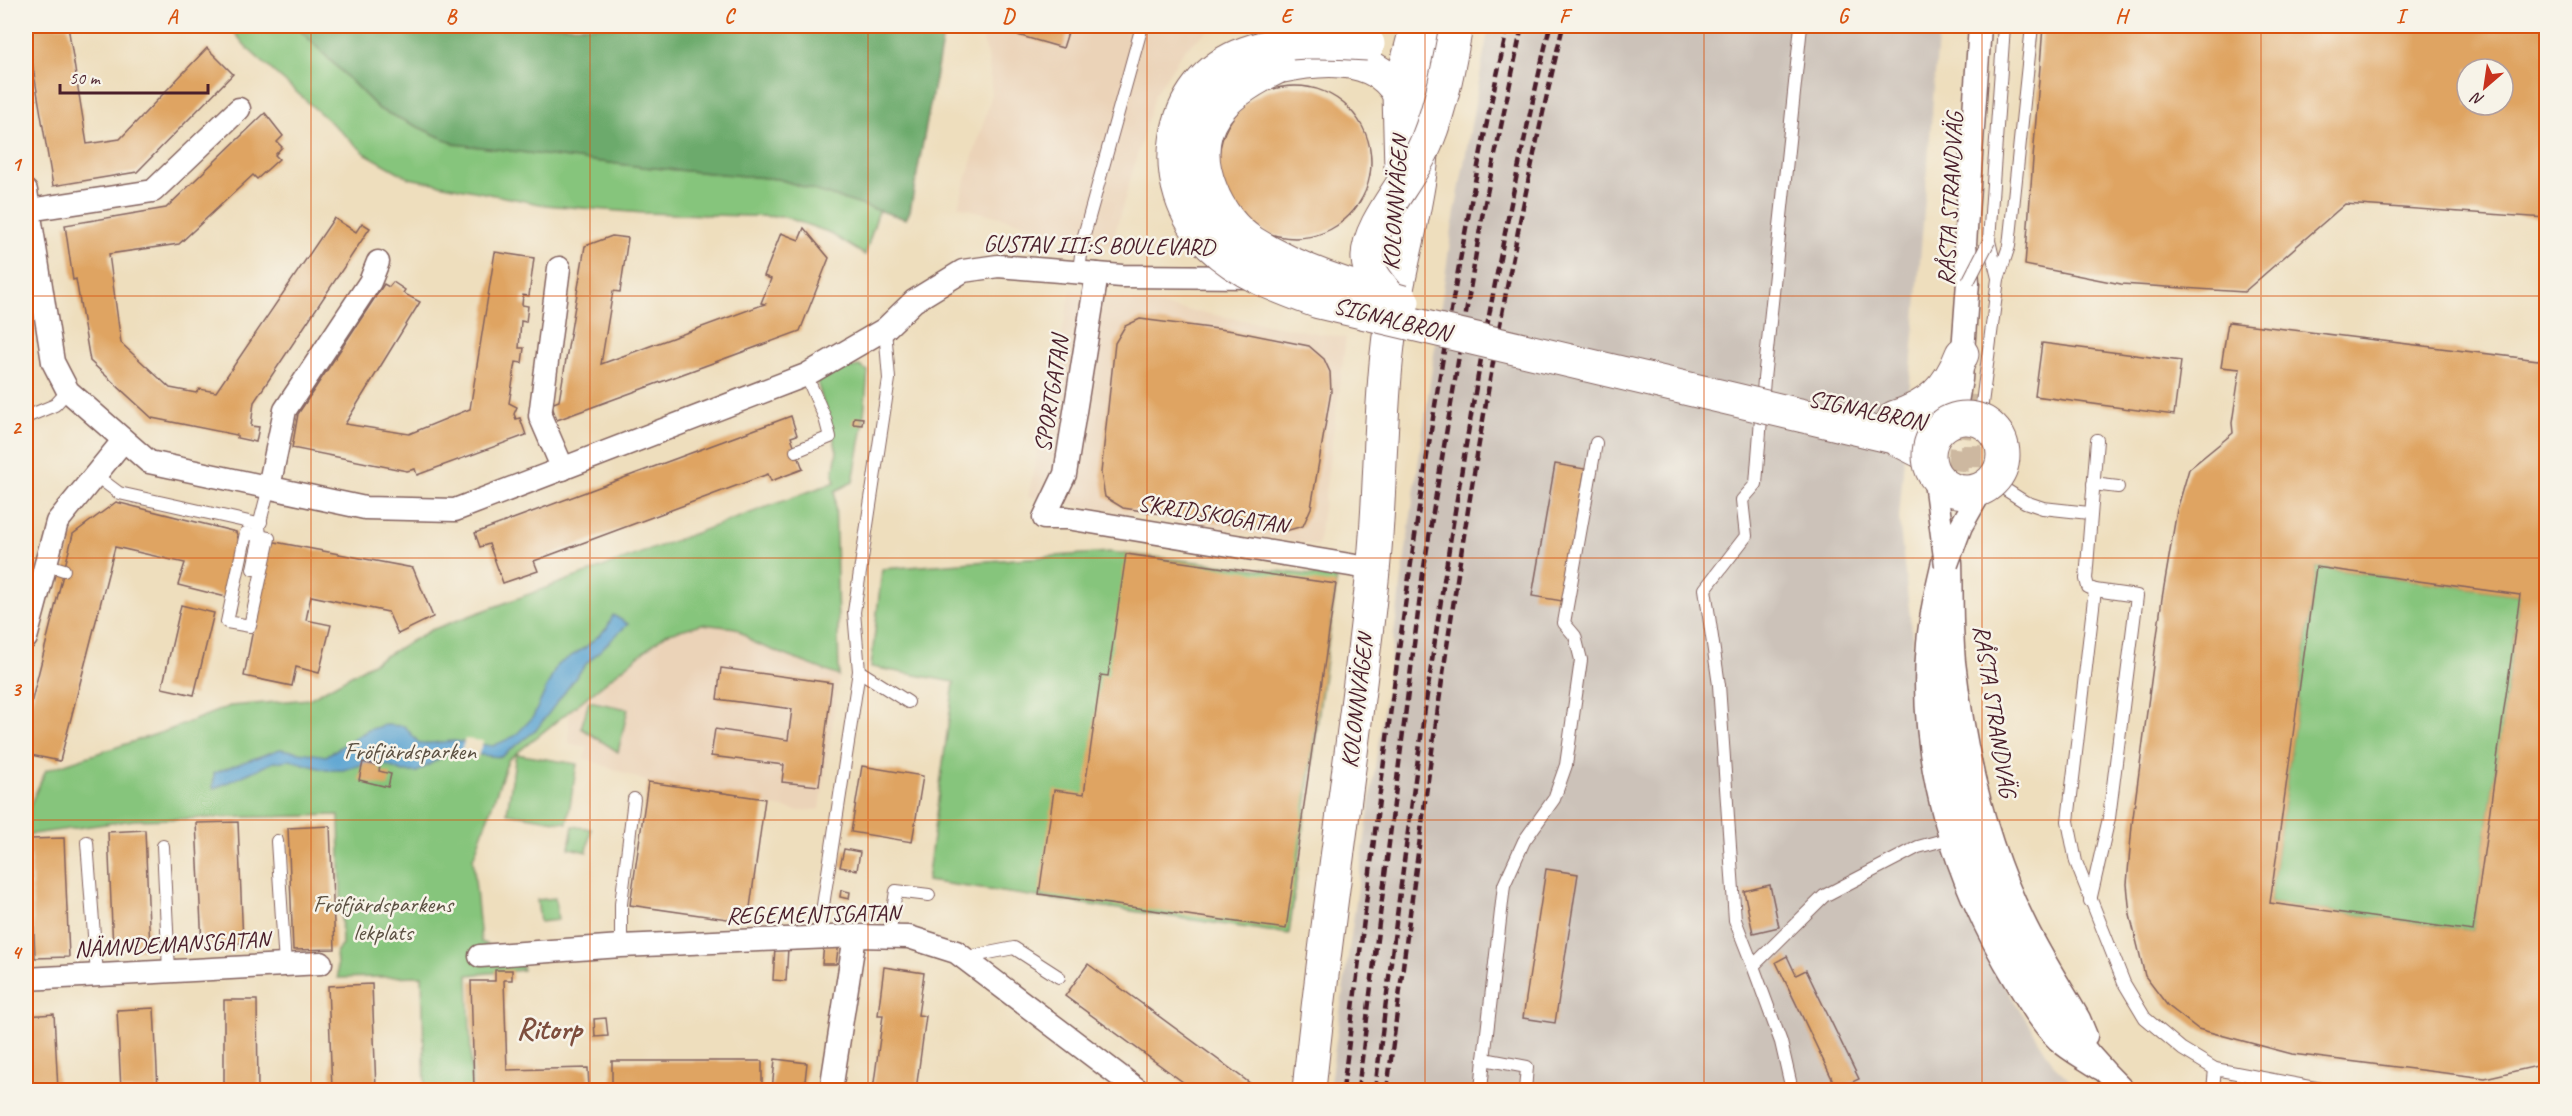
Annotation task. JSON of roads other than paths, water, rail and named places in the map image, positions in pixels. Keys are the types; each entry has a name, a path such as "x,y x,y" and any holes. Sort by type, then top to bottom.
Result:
{"street":[{"path":"1368,44 1393,37 1401,26"},
{"name":"KOLONNVÄGEN","path":"1310,1090 1374,569 1380,422 1391,305 1389,255 1400,182 1398,94 1417,26"},
{"name":"KOLONNVÄGEN","path":"1391,305 1415,209 1421,163 1426,62 1432,26"},
{"path":"1391,305 1372,275 1368,259 1370,241 1416,166 1427,142 1445,84 1456,26"},
{"name":"RÅSTA STRANDVÄG","path":"1965,365 1968,282 1965,244 1980,26"},
{"name":"RÅSTA STRANDVÄG","path":"1965,365 1976,184 1990,26"},
{"name":"SIGNALBRON","path":"1368,44 1296,43 1245,53 1216,69 1192,95 1178,123 1173,151 1174,166 1189,213 1210,244 1232,262 1282,289 1319,302 1893,437 1931,465"},
{"path":"1368,44 1391,48 1406,60"},
{"name":"SIGNALBRON","path":"1398,94 1387,77 1365,65 1324,60 1278,67 1232,93 1216,111 1203,135 1201,158 1216,203 1232,225 1262,248 1292,264 1391,305 1895,417 1917,424 1958,421"},
{"name":"KOLONNVÄGEN","path":"1406,60 1413,81 1421,163"},
{"name":"GUSTAV III:S BOULEVARD","path":"238,109 153,191 27,204 53,362 68,391 149,462 365,508 455,510 806,375 885,329 914,301 963,271 998,266 1088,273 1261,277 1391,305"},
{"path":"269,487 285,410 370,282 378,262"},
{"path":"559,268 540,416 563,469"},
{"name":"SPORTGATAN","path":"1044,518 1065,474 1088,273"},
{"path":"1895,417 1914,412 1943,391 1965,365"},
{"path":"1958,421 1961,379 1965,365"},
{"path":"1958,421 1998,435 2003,447 2003,459 1987,485 1968,492 1955,490 1943,484 1931,465 1934,434 1958,421"},
{"path":"26,638 55,567 57,522 123,441"},
{"name":"RÅSTA STRANDVÄG","path":"1931,465 1946,565 1942,655 1953,758 1974,847 1993,899 2039,987 2100,1068 2122,1090"},
{"name":"RÅSTA STRANDVÄG","path":"1946,565 1961,526 1987,485"},
{"name":"SKRIDSKOGATAN","path":"1044,518 1067,518 1374,569"},
{"name":"RÅSTA STRANDVÄG","path":"1950,536 1954,661 1972,767 1981,804 1999,863 2022,920 2079,1018 2100,1068 2059,1040 2033,1010 1983,922 1951,838 1935,782 1929,741 1927,678 1933,601 1950,536"},
{"path":"831,1090 855,936"},
{"name":"REGEMENTSGATAN","path":"480,956 621,946 855,936 909,938 956,952 1138,1090"},
{"name":"NÄMNDEMANSGATAN","path":"26,979 321,963"}],"lane":[{"path":"1088,273 1083,239 1142,26"},
{"path":"1792,1090 1780,1042 1735,920 1719,685 1705,589 1746,536 1742,500 1756,484 1764,379 1801,26"},
{"path":"1998,279 1989,241 2004,26"},
{"path":"1958,421 2009,246 2032,26"},
{"path":"1968,282 1989,241"},
{"path":"818,938 859,671 854,612 889,379 885,329"},
{"path":"796,451 830,437 825,418 806,375"},
{"path":"26,417 55,405 68,391"},
{"path":"2090,902 2109,818 2137,596 2088,587 2086,579 2090,513 2097,440"},
{"path":"1481,1090 1504,885 1524,841 1554,799 1566,765 1581,660 1575,636 1564,623 1596,443"},
{"path":"95,475 119,493 258,524 261,522"},
{"path":"2093,484 2118,486"},
{"path":"1987,485 2043,508 2090,513"},
{"path":"254,569 269,487"},
{"path":"246,533 260,536 269,538 250,626 227,621 246,533"},
{"path":"2095,590 2068,821 2076,862 2124,983 2145,1018 2182,1049 2215,1070 2326,1090"},
{"path":"859,671 908,702"},
{"path":"621,946 621,904 634,799"},
{"path":"1753,966 1824,896 1918,847 1951,838"},
{"path":"277,841 285,965"},
{"path":"87,842 97,975"},
{"path":"163,846 168,971"},
{"path":"889,936 896,891 929,895"},
{"path":"963,958 1014,948 1059,978"},
{"path":"1484,1059 1527,1067 1525,1090"},
{"path":"2213,1090 2215,1070"}],"water":[{"path":"613,615 628,624 586,664 536,730 501,757 450,752 417,772 403,772 386,765 368,763 343,770 326,770 290,760 274,762 213,789 214,773 280,749 326,756 368,730 385,725 404,726 420,744 454,741 493,746 515,736 533,717 557,665 586,647 607,628"}],"tunnel":[{"path":"1950,536 1966,394"},
{"path":"1960,456 2021,457"}],"railway":[{"path":"1343,1090 1393,690 1432,423 1480,158 1508,26"},
{"path":"1358,1090 1423,573 1482,217 1522,26"},
{"path":"1375,1090 1409,822 1448,556 1494,290 1520,158 1550,26"},
{"path":"1387,1090 1422,823 1461,556 1507,290 1533,158 1563,26"}],"district":[{"name":"Ritorp","path":"549,1029"}],"park label":[{"name":"Fröfjärdsparken","path":"410,751"},
{"name":"Fröfjärdsparkens lekplats","path":"383,918"}]}
